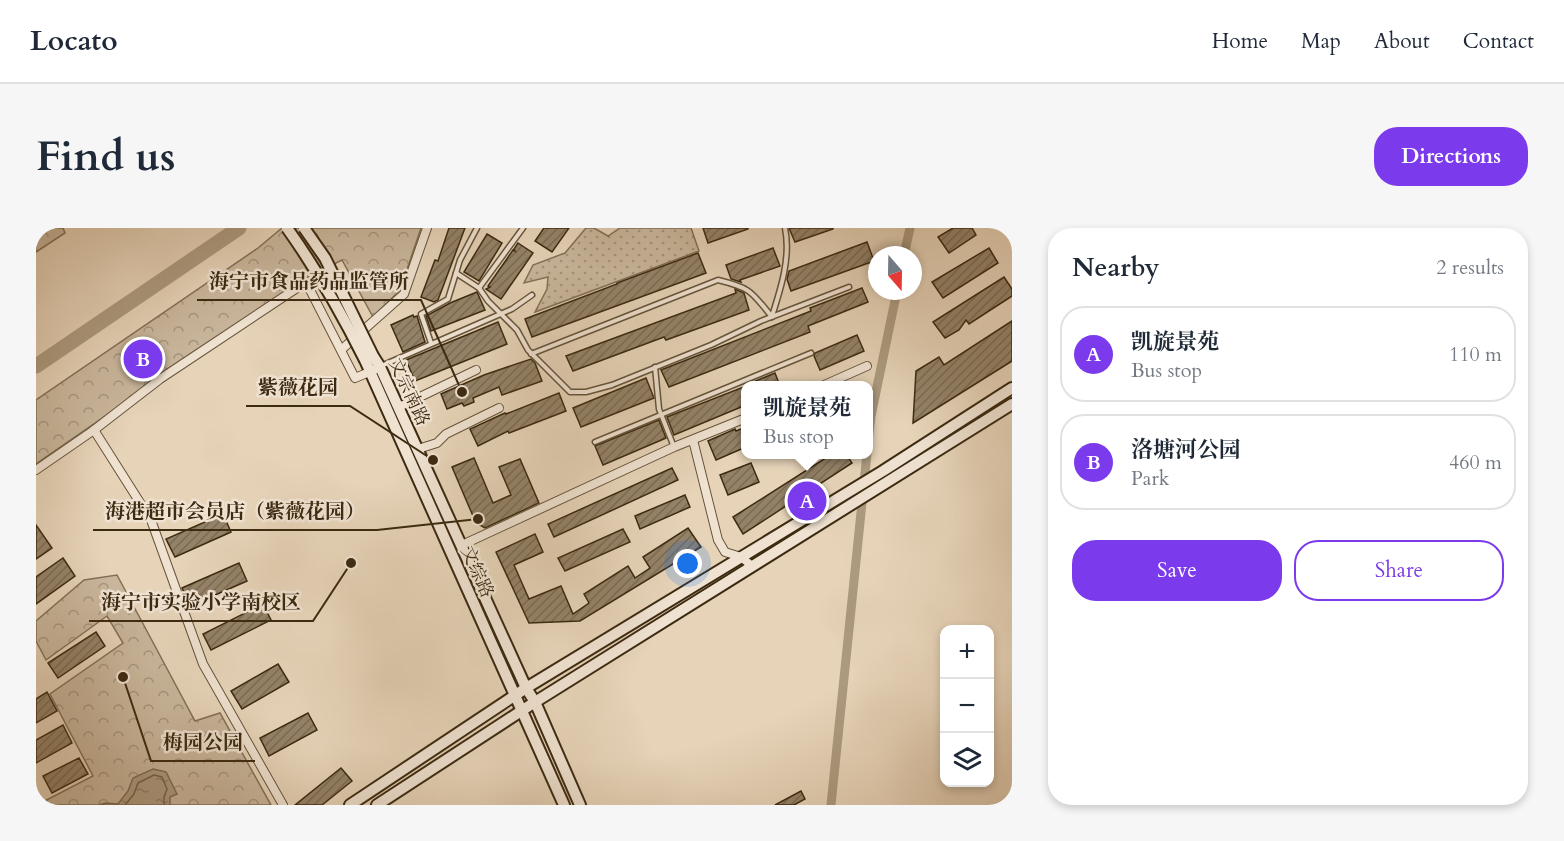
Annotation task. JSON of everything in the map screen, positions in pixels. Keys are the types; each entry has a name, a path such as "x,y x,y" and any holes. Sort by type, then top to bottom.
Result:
{"main road":[{"path":"287,228 315,268 369,358"},
{"name":"文宗南路","path":"304,228 325,258 369,358 399,407 526,688 535,702 579,805"},
{"name":"文综路","path":"375,369 514,695 564,805"},
{"path":"377,805 535,702 847,507 886,476 1012,388"},
{"path":"350,805 514,695 741,557 845,495 886,476 1012,404"}],"street":[{"path":"341,350 404,294 427,228"},
{"path":"36,470 94,430 160,379 306,282 355,378 375,369"},
{"path":"833,381 867,366"},
{"path":"399,407 476,370"},
{"path":"418,449 437,443 446,434 499,408"},
{"path":"462,545 675,447 741,420"},
{"path":"94,430 151,520 203,664 283,805"},
{"path":"693,440 718,540 725,552 741,557 752,566"}],"lane":[{"path":"431,343 421,314 448,299 460,260 477,228"},
{"path":"479,288 523,228"},
{"path":"772,317 788,244 784,228"},
{"path":"456,273 479,288 488,301 517,330 531,354 570,392 586,392 612,385 849,287"},
{"path":"531,354 718,280 740,285 751,291 772,317"},
{"path":"375,369 502,314 532,295"},
{"path":"742,381 811,353"},
{"path":"655,367 661,414 675,447"},
{"path":"595,442 741,381"}],"green space":[{"path":"36,228 63,228 65,233 36,252"},
{"path":"282,228 421,228 400,290 373,317 342,260 302,280 36,464 36,400 258,248"},
{"path":"586,228 594,228 608,236 620,228 691,228 699,251 535,312 547,289 548,277 524,283 533,265 565,253"},
{"path":"117,575 195,721 220,713 271,805 37,805 93,776 50,694 123,643 107,616 46,660 36,641 36,621 84,580"}],"water":[{"path":"153,769 166,772 177,794 170,797 170,805 99,805 118,804 128,791 133,778"}],"building":[{"path":"449,228 465,228 438,300 434,302 421,297 435,260 438,261"},
{"path":"544,228 569,228 552,252 535,241"},
{"path":"703,228 748,228 748,229 708,243"},
{"path":"789,228 833,228 833,229 795,242"},
{"path":"953,228 972,228 976,235 949,253 938,237"},
{"path":"487,234 502,243 479,281 464,272"},
{"path":"867,242 868,246 868,263 791,291 787,279 789,271"},
{"path":"518,243 533,253 501,299 486,289 490,287 488,286 513,250 515,251"},
{"path":"773,248 780,266 740,280 741,282 731,279 726,265"},
{"path":"989,248 998,263 943,298 932,282"},
{"path":"698,253 706,273 532,337 525,319"},
{"path":"1004,277 1012,289 1012,296 969,324 966,320 959,330 945,338 933,322"},
{"path":"862,288 868,302 808,326 810,332 669,387 661,370 811,311 810,308"},
{"path":"735,289 744,293 749,310 666,340 664,337 573,371 566,356 736,293"},
{"path":"477,292 485,310 431,331 426,316"},
{"path":"413,315 417,316 425,342 403,352 391,325"},
{"path":"1012,321 1012,361 913,423 916,371 939,357 944,365"},
{"path":"498,322 507,344 415,381 406,360"},
{"path":"857,335 864,351 820,370 814,356 815,353"},
{"path":"531,359 542,381 502,395 499,387 473,398 474,402 464,406 462,403 447,409 441,394 484,375"},
{"path":"775,373 778,381 756,381"},
{"path":"646,378 654,398 581,427 573,408"},
{"path":"741,388 741,407 674,435 667,417"},
{"path":"559,393 566,411 509,433 508,431 478,446 470,429"},
{"path":"659,420 666,438 603,465 595,446"},
{"path":"735,429 736,431 741,429 741,449 716,460 708,441"},
{"path":"474,458 493,503 511,495 499,467 520,459 539,503 485,528 476,523 452,467"},
{"path":"824,459 849,459 852,463 743,534 733,517"},
{"path":"751,463 759,482 728,495 720,475"},
{"path":"672,468 678,480 554,537 548,524"},
{"path":"685,495 690,507 640,529 635,516"},
{"path":"223,514 231,532 175,557 166,539"},
{"path":"36,525 52,548 36,559"},
{"path":"688,528 701,547 580,621 529,623 496,552 535,534 543,552 514,565 529,599 561,586 573,614 589,603 584,594 628,566 635,578 650,568 643,557"},
{"path":"623,529 630,542 565,571 558,558"},
{"path":"63,558 75,576 36,604 36,577"},
{"path":"239,563 247,581 190,606 182,588"},
{"path":"263,604 271,620 211,650 203,634"},
{"path":"96,632 105,646 58,678 48,663"},
{"path":"278,664 289,682 242,709 231,691"},
{"path":"47,692 57,711 36,723 36,699"},
{"path":"308,713 317,730 269,756 260,738"},
{"path":"63,725 72,743 36,763 36,740"},
{"path":"79,758 88,774 52,793 43,776"},
{"path":"341,768 352,781 322,805 295,805"},
{"path":"801,791 805,799 794,805 775,805"}],"waterway":[{"path":"36,366 239,228"},
{"path":"906,246 910,228"},
{"path":"873,406 895,300"},
{"path":"831,805 866,459"}],"place":[{"name":"洛塘河公园","path":"143,359"},
{"name":"海宁市食品药品监管所","path":"462,392"},
{"name":"紫薇花园","path":"433,460"},
{"name":"凯旋景苑","path":"807,501"},
{"name":"海港超市会员店（紫薇花园）","path":"478,519"},
{"name":"海宁市实验小学南校区","path":"351,563"},
{"name":"梅园公园","path":"123,677"}]}
